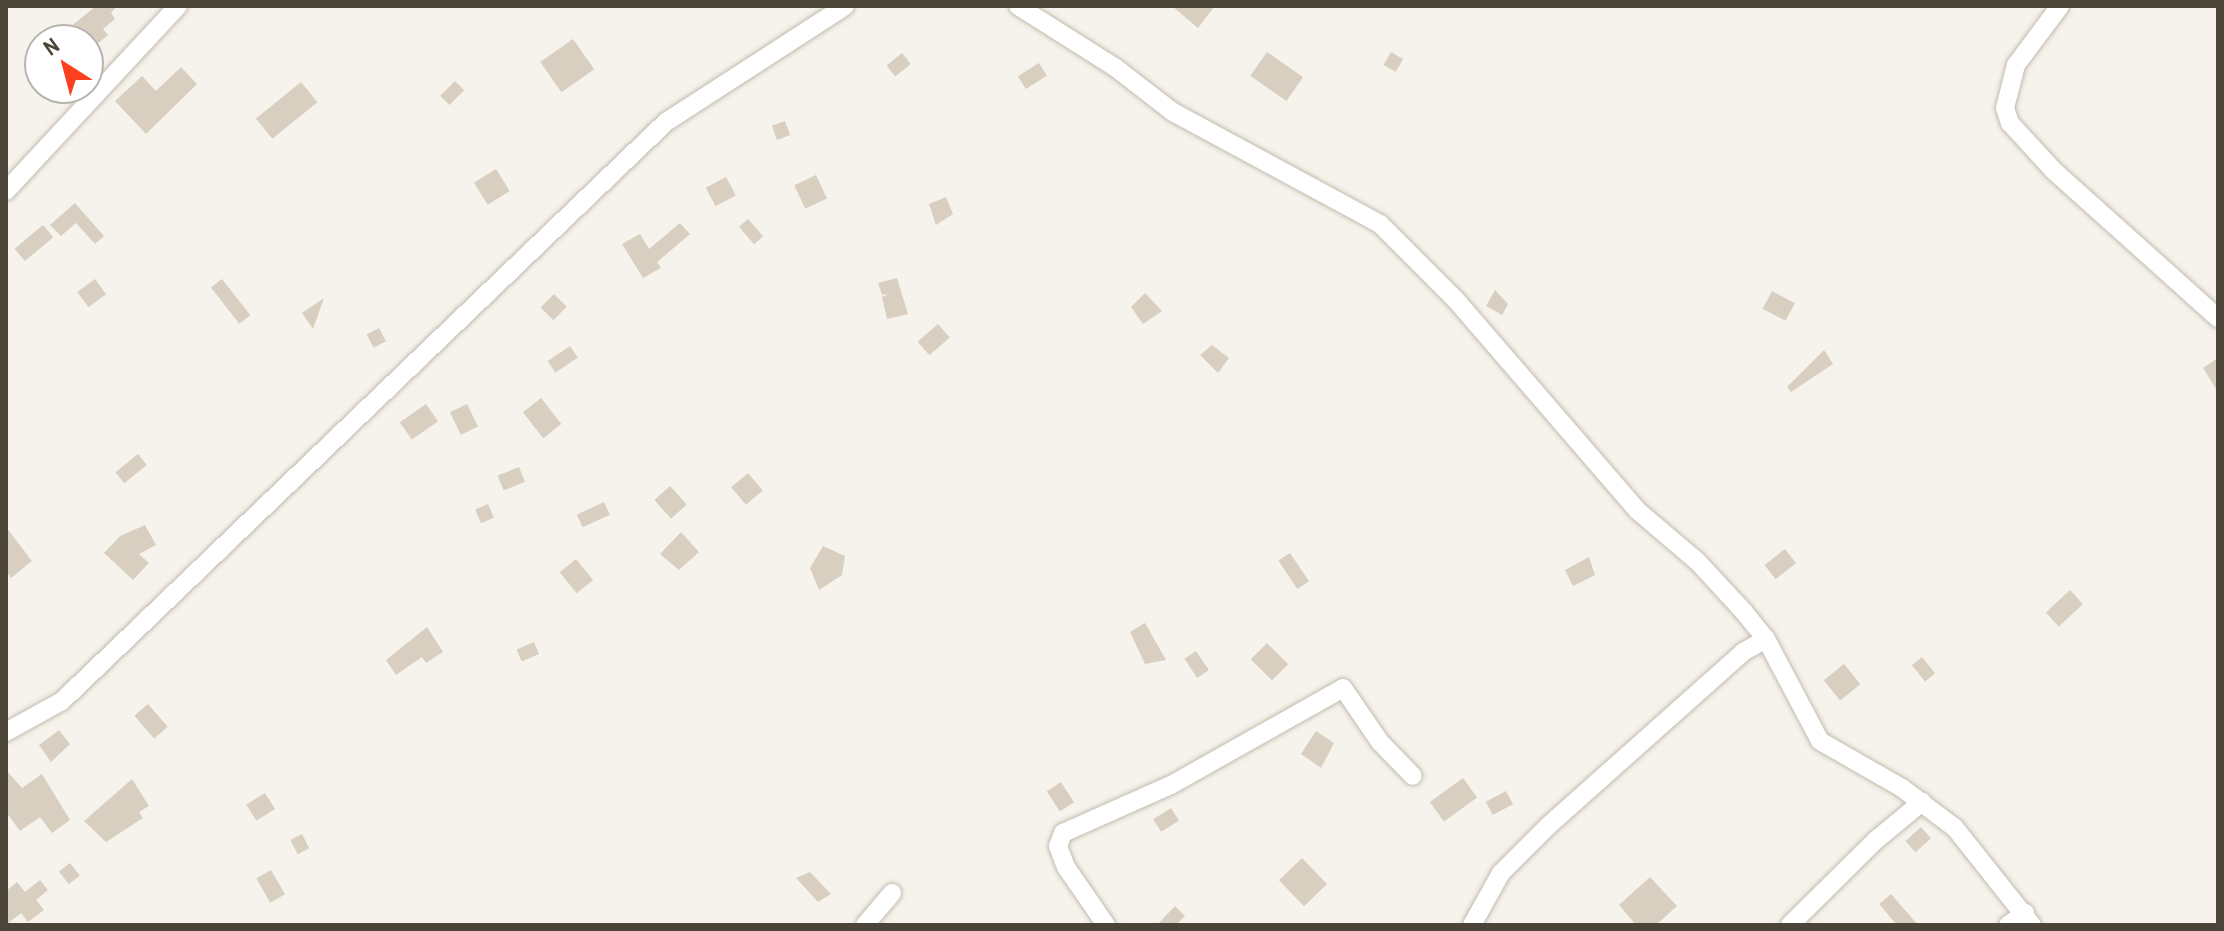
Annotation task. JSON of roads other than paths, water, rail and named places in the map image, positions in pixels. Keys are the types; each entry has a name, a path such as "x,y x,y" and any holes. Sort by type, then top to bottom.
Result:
{"street":[{"path":"6,191 178,6"},
{"path":"6,732 62,701 666,122 845,6"},
{"path":"1018,6 1116,68 1173,112 1380,224 1455,299 1638,511 1697,561 1766,639 1820,741 1922,802 1955,828 2028,919 2008,925"},
{"path":"2060,6 2016,65 2005,108 2010,123 2053,170 2218,318"},
{"path":"1472,925 1501,873 1548,826 1743,652 1766,639"},
{"path":"1106,925 1066,867 1058,846 1063,833 1171,785 1343,688 1380,742 1413,776"},
{"path":"1790,925 1876,840 1922,802"},
{"path":"865,925 892,893"}]}
